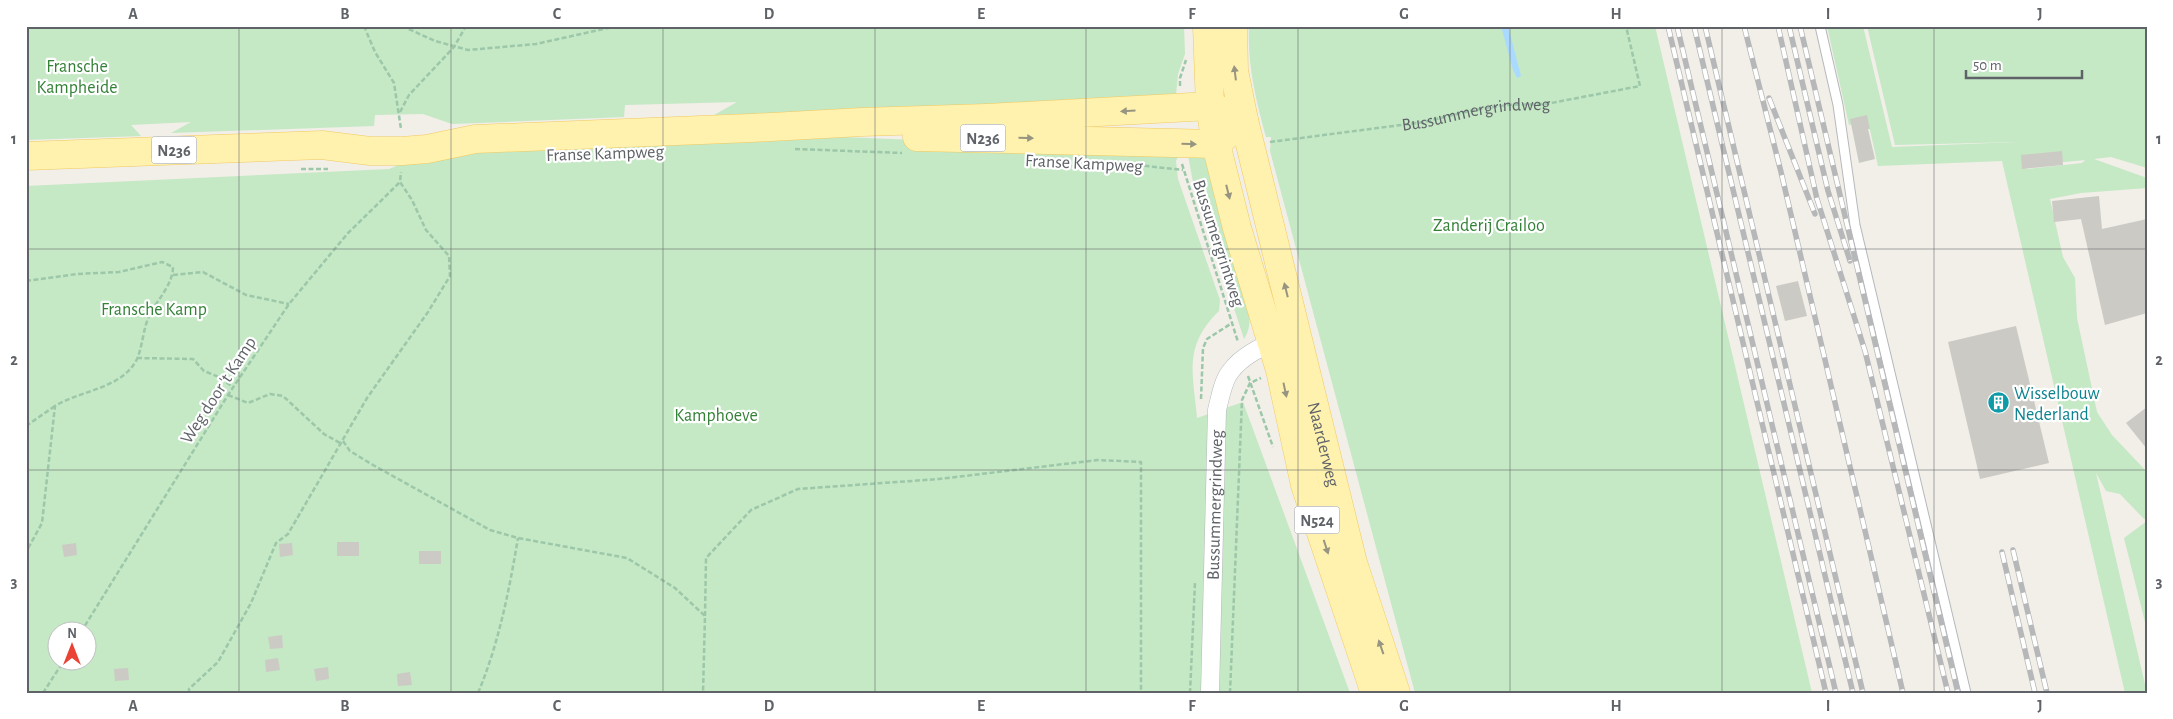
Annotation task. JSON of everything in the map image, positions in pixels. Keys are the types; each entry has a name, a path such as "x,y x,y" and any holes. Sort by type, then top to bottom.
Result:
{"main road":[{"path":"1207,26 1210,106 1216,144 1247,132 1234,71 1233,26"},
{"name":"Franse Kampweg","path":"26,156 328,157 370,151 427,149 475,139 987,118 1210,106 1247,132"},
{"name":"Franse Kampweg","path":"750,128 958,139 1015,138 1216,144"},
{"name":"N524","path":"1247,132 1285,340"},
{"name":"N524","path":"1216,144 1237,228 1285,340"},
{"name":"Naarderweg","path":"1285,340 1280,370 1306,485 1375,693"},
{"name":"Naarderweg","path":"1285,340 1352,563 1396,693"}],"street":[{"name":"Bussummergrindweg","path":"1210,693 1217,410 1229,373 1243,359 1285,340"}],"lane":[{"path":"1820,26 1838,105 1855,224 1966,693"}],"path":[{"path":"364,26 375,52 394,83 400,113 409,95 454,47 466,26"},
{"path":"402,26 454,47 468,50 536,44 617,26"},
{"name":"Bussummergrindweg","path":"1247,132 1424,122 1474,110 1546,104 1640,86 1626,26"},
{"path":"788,148 909,153"},
{"path":"296,169 328,157"},
{"name":"Franse Kampweg","path":"1135,165 1183,170"},
{"path":"189,693 189,689 218,662 251,603 276,543 288,534 367,398 428,312 450,276 449,256 426,230 412,200 400,182 401,169"},
{"name":"Bussumergrintweg","path":"1183,170 1232,323"},
{"name":"Weg door 't Kamp","path":"87,622 228,395 289,304 348,233 400,182"},
{"path":"26,281 77,274 119,272 162,262 173,267 173,276 149,316 137,358 130,368 106,386 55,406 26,426"},
{"path":"173,276 203,272 246,295 289,304"},
{"name":"Bussummergrindweg","path":"1201,407 1203,348 1207,339 1232,323"},
{"path":"137,358 193,359 204,371 219,377 233,388"},
{"name":"Bussummergrindweg","path":"1230,693 1242,400 1250,383"},
{"path":"228,395 248,403 270,394 283,396 324,434 341,442 350,451 490,530 518,538 627,558 675,588 705,616"},
{"path":"26,552 42,523 48,454 55,406"},
{"path":"703,693 706,558 752,510 798,489 939,479 1098,460 1141,462 1141,693"},
{"path":"478,693 491,661 509,592 518,538"},
{"path":"43,693 56,672"}],"green space":[{"name":"Fransche Kampheide","path":"26,26 1184,26 1185,54 1178,74 1176,95 985,109 714,115 737,102 625,105 624,117 452,124 423,114 375,115 374,126 171,133 191,122 131,125 141,136 26,140"},
{"name":"Zanderij Crailoo","path":"1249,26 1655,26 1812,693 1415,693 1270,151 1271,137 1266,137 1259,110 1249,54"},
{"path":"1827,26 1863,26 1892,147 2017,142 1895,145 1867,26 2147,26 2147,168 2111,157 2094,159 2147,178 2147,188 2081,193 2050,199 2063,257 2075,278 2077,318 2097,412 2112,435 2147,472 2147,518 2144,519 2120,494 2106,491 2096,473 2147,693 2125,693 2002,161 1878,166 1868,121 1849,125","holes":["2085,160 2082,163 2027,169 2025,166"]},
{"name":"Kamphoeve","path":"794,135 1111,148 1179,154 1176,161 1178,179 1220,300 1219,311 1200,336 1195,348 1193,374 1197,418 1243,402 1350,693 26,693 26,186 389,169 411,160 485,151"},
{"path":"1187,150 1197,153 1210,162 1248,307 1248,331 1244,339 1193,182"},
{"path":"2147,521 2147,630 2124,538"}],"water":[{"path":"1501,26 1508,26 1521,76 1517,78 1513,70"}],"building":[{"path":"1867,115 1870,129 1868,129 1875,159 1859,163 1850,119"},
{"path":"2062,151 2063,165 2022,169 2021,155"},
{"path":"2099,196 2102,229 2147,219 2147,313 2105,325 2081,219 2054,222 2052,201"},
{"path":"1798,281 1807,316 1785,321 1776,286"},
{"name":"Wisselbouw Nederland","path":"2016,326 2049,463 1980,479 1948,342"},
{"path":"2147,407 2147,449 2126,423"},
{"path":"337,542 359,542 359,556 337,556"},
{"path":"76,543 77,555 64,557 62,545"},
{"path":"292,543 293,555 280,557 279,544"},
{"path":"419,551 441,551 441,564 419,564"},
{"path":"282,635 283,648 270,649 268,637"},
{"path":"278,658 280,670 266,672 265,660"},
{"path":"328,667 329,679 316,681 314,669"},
{"path":"128,668 129,680 115,681 114,669"},
{"path":"410,672 412,685 398,686 397,674"}],"railway":[{"path":"1668,26 1826,693"},
{"path":"1677,26 1836,693"},
{"path":"1694,26 1853,693"},
{"path":"1705,26 1863,693"},
{"path":"1744,26 1781,172 1903,693"},
{"path":"1778,26 1817,199 1865,351 1948,693"},
{"path":"1789,26 1828,191 1850,261"},
{"path":"1800,26 1958,693"},
{"path":"1769,98 1815,214"},
{"path":"2013,550 2047,693"},
{"path":"2002,552 2035,693"}],"place":[{"name":"Wisselbouw Nederland","path":"1998,403"}],"park label":[{"name":"Fransche Kamp","path":"154,309"}]}
